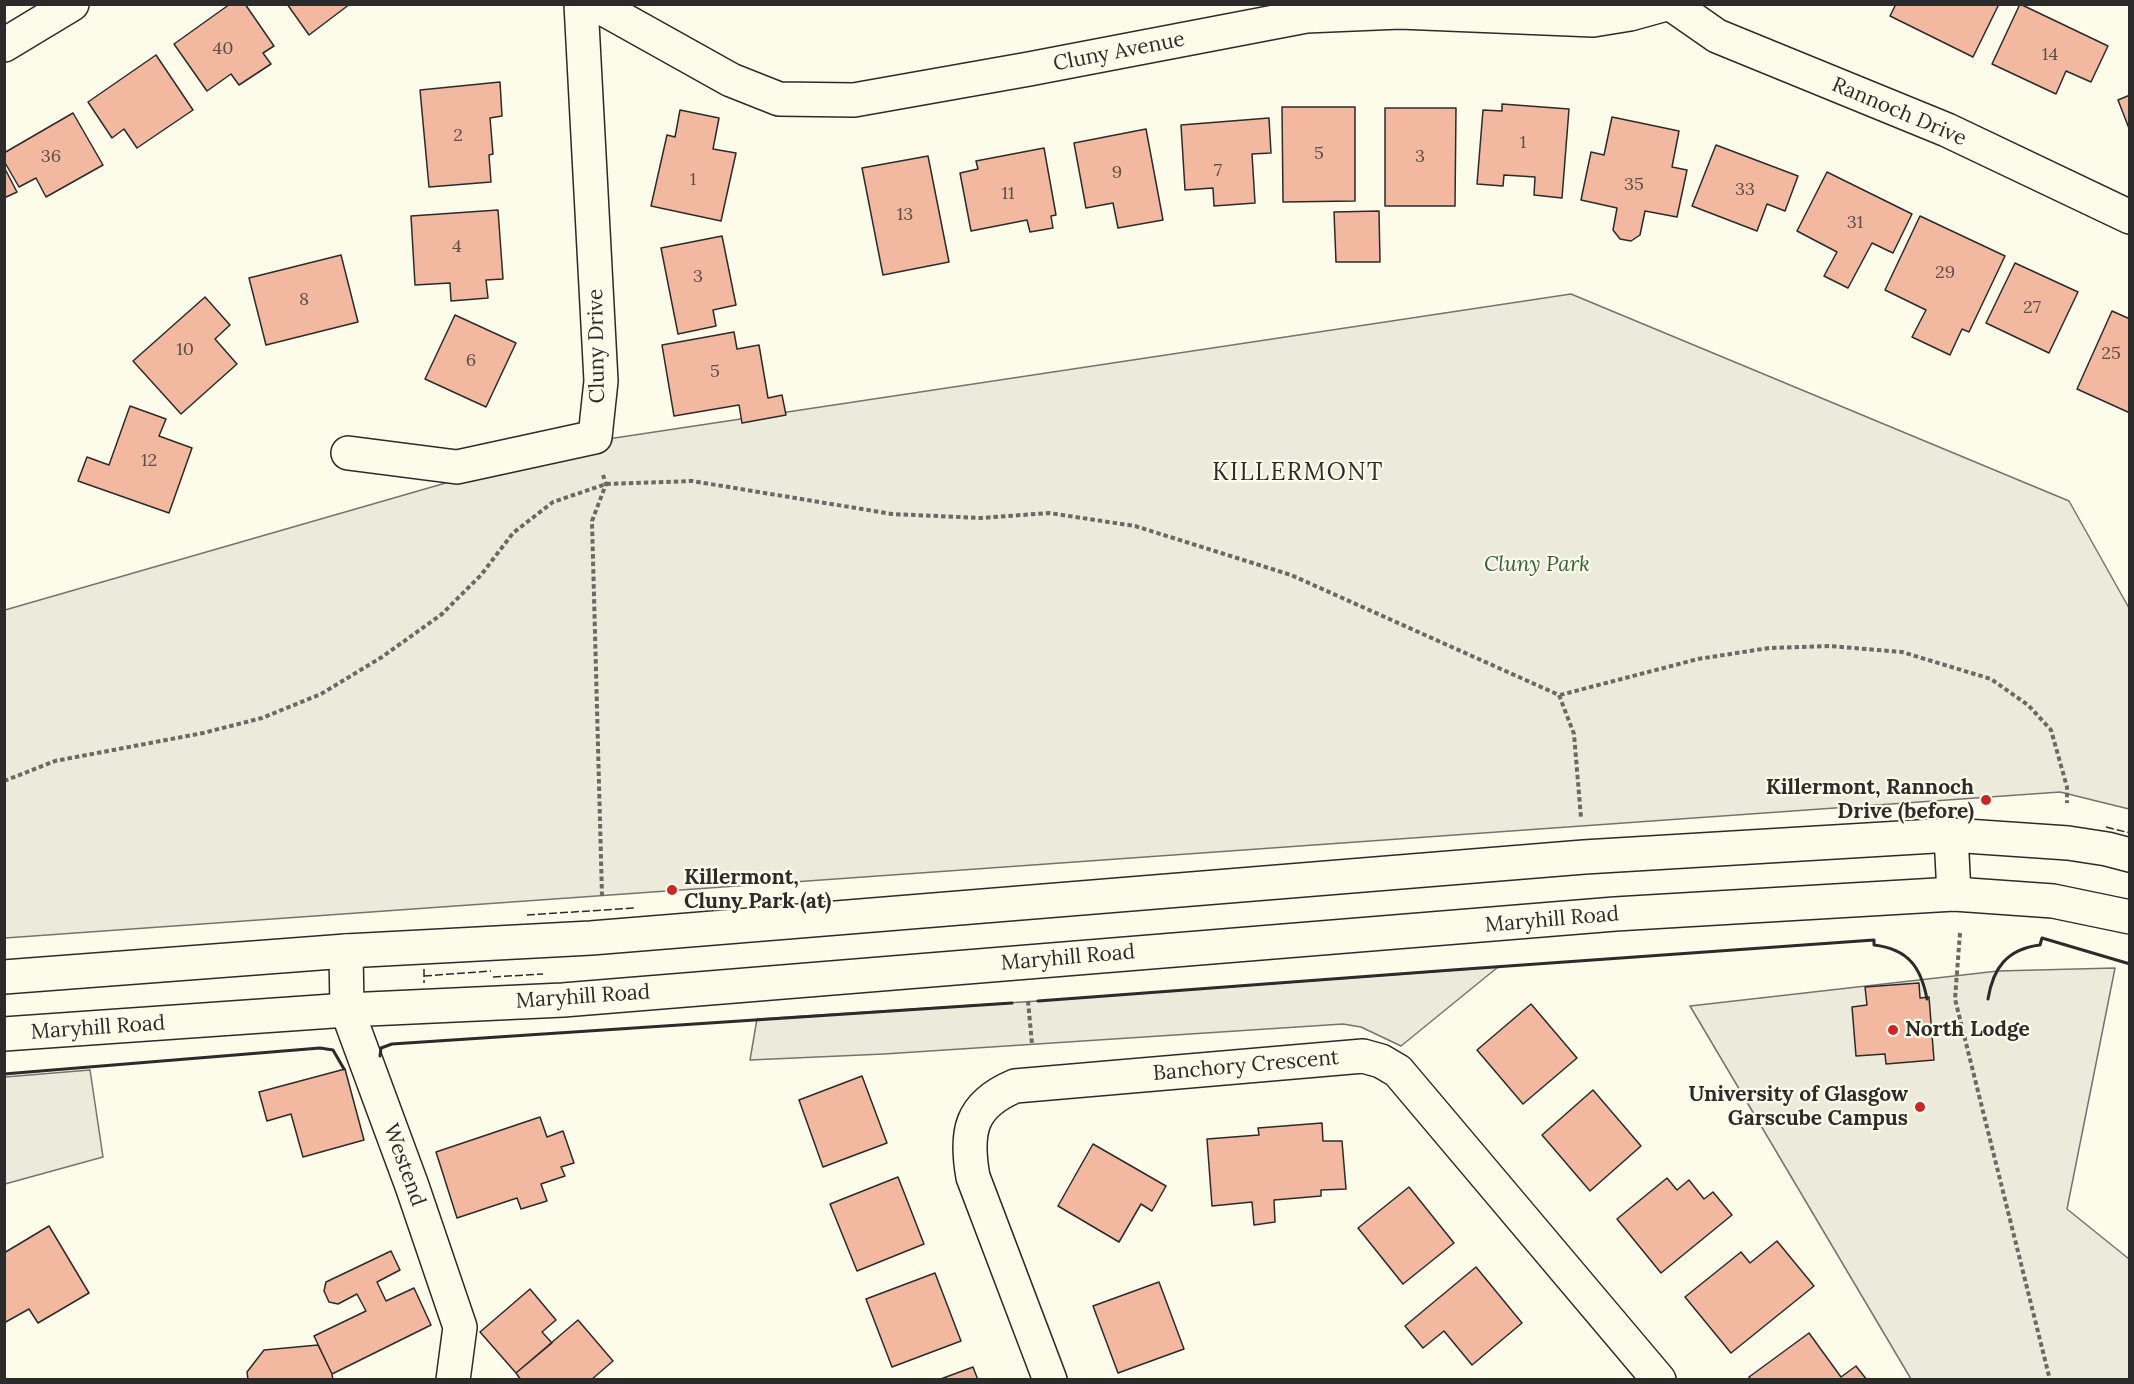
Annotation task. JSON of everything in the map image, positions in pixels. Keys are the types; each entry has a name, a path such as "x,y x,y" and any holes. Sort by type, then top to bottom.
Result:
{"main road":[{"path":"4,45 72,4"},
{"name":"Cluny Drive","path":"348,453 457,467 595,437 601,381 581,4"},
{"name":"Cluny Avenue","path":"595,4 731,80 779,99 854,100 1306,16 1400,12 1593,20 1630,14 1666,4"},
{"name":"Rannoch Drive","path":"1671,4 1717,36 1947,130 2130,217"},
{"path":"1951,835 1954,894"},
{"path":"4,977 346,951 603,937 1573,858 1951,835 2068,843 2130,855"},
{"name":"Maryhill Road","path":"4,1034 347,1010 563,1000 1616,914 1954,894 2053,901 2130,917"},
{"name":"Westend","path":"346,951 347,1010 412,1186 460,1327 453,1380"},
{"name":"Banchory Crescent","path":"1050,1380 973,1177 969,1151 971,1126 982,1108 997,1094 1015,1086 1363,1056 1381,1061 1398,1071 1659,1380"}],"path":[{"path":"4,781 55,761 203,733 261,718 321,694 382,657 442,614 481,575 513,533 553,502 606,484 692,481 892,514 981,518 1049,513 1135,526 1291,575 1559,695 1698,659 1769,648 1829,646 1902,652 1991,679 2028,705 2051,730 2067,787 2068,843"},
{"path":"602,902 592,521 606,484"},
{"path":"1559,695 1574,734 1581,825"},
{"path":"1954,894 1961,924 1955,999 2050,1380"},
{"path":"1025,962 1035,1084"}],"green space":[{"name":"Cluny Park","path":"1571,294 2069,501 2129,608 2129,809 2060,792 5,938 5,610 588,442"},
{"path":"1498,967 1401,1046 1361,1027 1343,1024 884,1054 750,1060 757,1019"},
{"name":"University of Glasgow Garscube Campus","path":"2115,968 2067,1209 2129,1259 2129,1379 1911,1379 1690,1006 1998,971"},
{"path":"90,1070 103,1157 5,1184 5,1077"}],"building":[{"path":"230,4 245,4 274,46 263,53 271,64 239,85 231,74 207,91 174,44"},
{"path":"287,4 350,4 309,35"},
{"path":"1896,4 1999,4 1973,57 1890,16"},
{"path":"2020,4 2108,46 2091,82 2066,71 2056,94 1992,64"},
{"path":"156,55 193,110 137,148 124,129 112,138 88,102"},
{"path":"500,82 502,116 490,118 493,154 489,155 491,182 429,187 420,90"},
{"path":"2130,95 2130,131 2118,100"},
{"path":"1502,104 1569,109 1562,198 1534,195 1535,177 1504,175 1503,186 1477,184 1483,110 1502,111"},
{"path":"1282,107 1355,107 1355,201 1283,202"},
{"path":"1385,108 1456,108 1455,206 1385,206"},
{"path":"680,110 719,118 713,149 736,153 721,221 651,206 667,135 675,137"},
{"path":"73,113 103,165 46,197 36,178 19,187 4,161 4,153"},
{"path":"1612,117 1679,131 1672,167 1687,170 1677,217 1645,211 1640,235 1631,241 1620,239 1613,230 1617,208 1581,200 1591,152 1604,155"},
{"path":"1269,118 1271,153 1252,154 1255,203 1214,206 1213,188 1185,190 1181,125"},
{"path":"1146,129 1163,220 1118,228 1113,203 1086,208 1074,143"},
{"path":"1716,145 1798,176 1785,211 1767,204 1757,231 1692,206"},
{"path":"1044,148 1056,215 1051,216 1053,228 1030,232 1027,220 971,231 960,173 978,169 976,161"},
{"path":"928,156 949,262 883,275 862,168"},
{"path":"4,167 17,192 4,198"},
{"path":"1827,172 1912,214 1893,253 1872,243 1848,288 1824,276 1837,252 1797,231"},
{"path":"498,210 503,279 486,280 488,298 451,301 450,283 415,285 411,216"},
{"path":"1379,211 1380,262 1336,262 1334,212"},
{"path":"1920,216 2005,256 1969,332 1962,329 1950,355 1912,337 1926,310 1885,290"},
{"path":"722,236 736,305 713,310 716,326 678,334 661,248"},
{"path":"341,255 358,322 266,345 249,278"},
{"path":"2015,263 2078,292 2049,353 1986,323"},
{"path":"205,297 230,325 215,339 237,364 181,414 133,361"},
{"path":"2112,311 2130,319 2130,413 2077,389"},
{"path":"455,315 516,343 486,407 425,379"},
{"path":"734,332 737,349 759,345 768,398 782,395 786,415 742,423 739,405 674,416 662,345"},
{"path":"130,406 166,419 159,436 192,448 169,513 78,481 87,457 109,465"},
{"name":"North Lodge","path":"1919,983 1920,998 1929,997 1934,1060 1886,1064 1885,1054 1856,1056 1852,1007 1867,1005 1865,987"},
{"path":"1531,1004 1577,1058 1523,1104 1477,1050"},
{"path":"345,1069 364,1140 303,1157 291,1114 267,1121 259,1092"},
{"path":"862,1076 887,1143 823,1167 799,1100"},
{"path":"1593,1090 1641,1146 1590,1191 1542,1135"},
{"path":"540,1117 547,1137 563,1131 574,1163 561,1167 565,1176 541,1184 547,1201 521,1209 517,1198 457,1218 436,1152"},
{"path":"1322,1123 1323,1141 1342,1141 1346,1189 1321,1190 1321,1196 1274,1200 1275,1222 1254,1225 1252,1202 1212,1206 1207,1139 1259,1135 1258,1128"},
{"path":"1093,1144 1166,1186 1152,1211 1141,1204 1119,1242 1058,1206"},
{"path":"898,1177 924,1244 857,1271 830,1204"},
{"path":"1667,1178 1677,1190 1689,1180 1704,1199 1713,1192 1732,1215 1661,1273 1617,1219"},
{"path":"1409,1187 1454,1243 1403,1284 1358,1228"},
{"path":"49,1226 89,1293 38,1323 29,1309 4,1323 4,1253"},
{"path":"1777,1241 1814,1286 1731,1353 1685,1297 1741,1252 1750,1263"},
{"path":"391,1251 400,1270 377,1282 386,1301 414,1288 431,1325 332,1374 314,1336 366,1311 357,1294 338,1304 329,1302 324,1291 326,1282"},
{"path":"1476,1267 1522,1323 1472,1365 1444,1331 1423,1348 1405,1326"},
{"path":"935,1273 961,1341 892,1367 866,1299"},
{"path":"1159,1282 1184,1349 1118,1373 1093,1306"},
{"path":"530,1289 556,1320 542,1332 552,1343 516,1373 480,1332"},
{"path":"578,1320 613,1361 591,1380 521,1380 516,1373"},
{"path":"1809,1333 1841,1377 1856,1366 1867,1380 1751,1380 1749,1377"},
{"path":"318,1345 333,1380 248,1380 247,1372 264,1350"},
{"path":"973,1367 978,1380 938,1380"}],"fence":[{"path":"2106,827 2130,833"},
{"path":"527,915 634,908"},
{"path":"424,969 424,983"},
{"path":"424,976 491,971"},
{"path":"493,977 543,974"}],"wall":[{"path":"1988,999 1994,978 2003,962 2019,951 2040,945 2042,938 2130,964"},
{"path":"1038,1001 1874,940 1874,945 1896,951 1911,962 1921,978 1927,999"},
{"path":"380,1056 381,1048 392,1044 1012,1003"},
{"path":"4,1074 320,1048 333,1050 344,1069"}],"place":[{"name":"Killermont, Rannoch Drive (before)","path":"1986,800"},
{"name":"Killermont, Cluny Park (at)","path":"672,890"},
{"name":"North Lodge","path":"1893,1030"},
{"name":"University of Glasgow Garscube Campus","path":"1920,1107"}],"district":[{"name":"KILLERMONT","path":"1298,473"}]}
